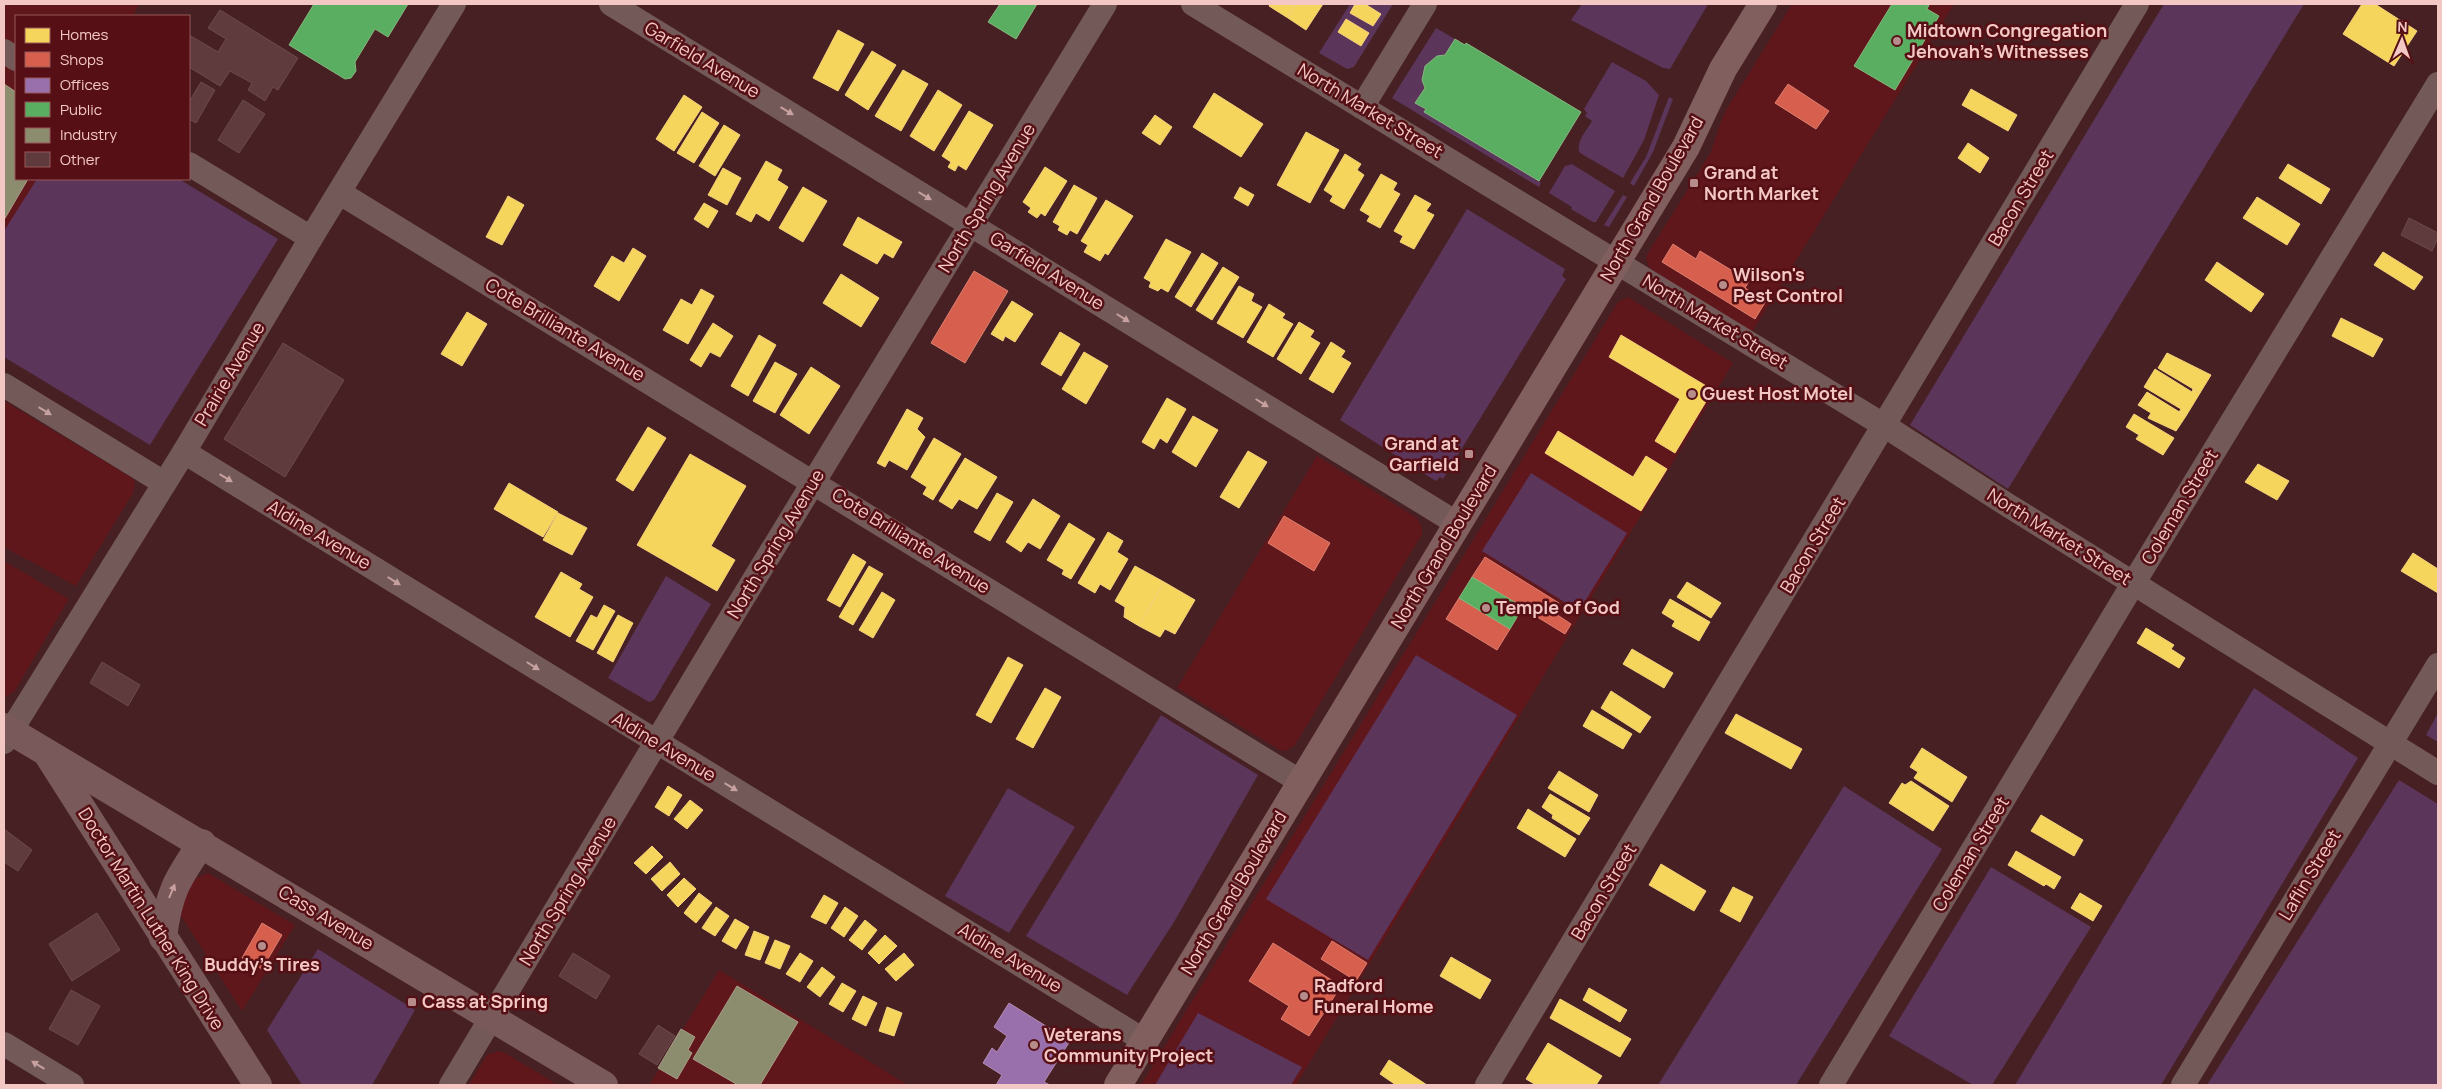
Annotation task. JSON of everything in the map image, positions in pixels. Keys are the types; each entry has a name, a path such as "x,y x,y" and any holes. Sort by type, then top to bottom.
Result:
{"main road":[{"name":"North Grand Boulevard","path":"1118,1085 1686,147 1723,69 1763,4"},
{"name":"Cass Avenue","path":"6,733 46,752 202,843 604,1085"},
{"name":"Doctor Martin Luther King Drive","path":"46,752 258,1085"},
{"path":"163,938 172,892 202,843"}],"street":[{"name":"Prairie Avenue","path":"6,733 184,452 311,238 454,4"},
{"name":"Garfield Avenue","path":"611,4 1458,524"},
{"name":"North Spring Avenue","path":"451,1085 814,482 1105,4"},
{"name":"North Market Street","path":"1193,4 1885,426 2133,584 2438,773"},
{"path":"1362,106 1425,4"},
{"name":"Bacon Street","path":"1487,1085 2137,4"},
{"path":"4,51 15,58"},
{"name":"Coleman Street","path":"1831,1085 2133,584 2438,84"},
{"path":"190,165 311,238"},
{"name":"Cote Brilliante Avenue","path":"340,193 1301,782"},
{"path":"4,385 164,483"},
{"name":"Aldine Avenue","path":"184,452 1144,1041"},
{"name":"Laflin Street","path":"2183,1085 2438,665"},
{"path":"4,1044 72,1085"}],"shaded area":[{"path":"4,4 139,4 134,15 15,15 15,180 39,180 4,235"},
{"path":"1350,4 1393,4 1354,67 1347,69 1319,53"},
{"path":"1582,4 1708,4 1670,69 1663,68 1571,20"},
{"path":"1792,4 1954,4 1752,332 1650,269 1646,259 1711,152 1721,121 1728,107"},
{"path":"2164,4 2304,4 2008,489 1910,425"},
{"path":"1436,28 1455,39 1445,55 1437,56 1425,66 1422,80 1425,88 1416,103 1426,109 1425,112 1539,181 1541,183 1539,187 1392,98"},
{"path":"1612,62 1646,81 1659,95 1644,140 1623,178 1580,153 1579,149 1580,140 1592,121 1585,116 1587,113 1584,109"},
{"path":"1669,97 1673,99 1653,152 1634,186 1630,183 1646,157"},
{"path":"1572,164 1615,191 1596,222 1571,209 1572,207 1549,193 1565,166"},
{"path":"36,180 181,180 278,239 150,445 4,357 4,231"},
{"path":"1623,195 1627,197 1609,227 1604,225"},
{"path":"1467,209 1565,269 1562,276 1566,279 1443,479 1440,477 1436,481 1340,420"},
{"path":"1628,297 1733,363 1296,1085 1141,1085 1618,302"},
{"path":"4,401 132,478 135,482 133,493 76,586 4,547"},
{"path":"1317,456 1417,518 1422,528 1422,534 1295,745 1286,751 1280,750 1177,688"},
{"path":"1531,473 1627,533 1579,611 1482,551"},
{"path":"4,561 69,599 14,692 4,698"},
{"path":"666,576 711,604 654,700 649,702 608,678"},
{"path":"1416,655 1517,715 1368,960 1266,899"},
{"path":"2254,688 2358,758 2161,1085 2015,1085"},
{"path":"2438,713 2438,742 2426,735"},
{"path":"1161,715 1258,775 1174,922 1127,995 1026,936"},
{"path":"2399,780 2438,804 2438,1085 2207,1085"},
{"path":"1844,786 1942,849 1796,1085 1658,1085"},
{"path":"1008,788 1075,827 1009,933 945,896"},
{"path":"1991,867 2091,927 1992,1085 1973,1085 1889,1036"},
{"path":"208,873 295,925 242,1011 178,911 179,904 196,878"},
{"path":"318,949 415,1010 372,1085 302,1085 267,1030"},
{"path":"719,970 908,1085 650,1084"},
{"path":"1198,1013 1302,1067 1291,1085 1155,1085"},
{"path":"499,1051 558,1085 469,1085 487,1055"}],"building: Homes":[{"path":"1270,4 1296,4 1288,18 1269,6"},
{"path":"1296,4 1323,4 1306,30 1288,18"},
{"path":"1355,4 1365,4 1381,14 1373,26 1350,13"},
{"path":"2362,4 2375,4 2417,31 2394,66 2343,34"},
{"path":"1346,19 1369,33 1361,46 1338,32"},
{"path":"838,30 864,44 838,91 813,78"},
{"path":"872,51 896,65 868,110 845,95"},
{"path":"903,70 928,84 901,131 875,116"},
{"path":"1971,89 2017,115 2008,131 1962,105"},
{"path":"938,90 962,105 934,151 910,136"},
{"path":"1214,93 1263,124 1241,157 1193,127"},
{"path":"684,95 702,107 674,151 656,139"},
{"path":"969,111 993,125 966,170 958,165 955,171 948,167 951,162 942,156"},
{"path":"702,112 719,123 694,163 677,153"},
{"path":"1155,115 1172,127 1160,145 1142,133"},
{"path":"724,125 740,135 715,176 699,166"},
{"path":"1306,132 1339,150 1310,203 1277,185"},
{"path":"1968,143 1989,158 1980,173 1958,158"},
{"path":"1345,154 1361,164 1357,170 1364,175 1344,209 1330,201 1333,196 1324,190"},
{"path":"766,161 782,170 777,180 788,187 769,221 756,213 751,222 736,214"},
{"path":"2288,164 2330,189 2321,204 2279,178"},
{"path":"1045,167 1067,181 1045,216 1041,213 1037,218 1028,212 1031,208 1023,202"},
{"path":"723,168 741,178 727,205 708,195"},
{"path":"1381,174 1397,183 1393,190 1400,194 1380,228 1367,221 1370,216 1360,210"},
{"path":"1074,185 1097,198 1077,234 1070,230 1067,235 1058,230 1060,226 1053,222"},
{"path":"803,187 827,201 803,242 779,228"},
{"path":"1240,187 1254,195 1248,206 1234,198"},
{"path":"1415,195 1431,204 1426,211 1434,215 1414,249 1400,242 1403,236 1394,231"},
{"path":"508,196 524,205 502,245 486,237"},
{"path":"2257,197 2300,224 2287,245 2243,218"},
{"path":"1106,200 1133,216 1108,255 1105,253 1100,261 1084,252 1088,245 1081,241"},
{"path":"704,203 718,211 708,228 694,219"},
{"path":"858,217 902,242 893,258 884,253 877,264 843,245"},
{"path":"1166,239 1191,252 1168,292 1161,288 1158,291 1149,287 1151,282 1144,278"},
{"path":"633,248 646,256 619,301 594,286 612,256 624,263"},
{"path":"2383,252 2423,277 2414,290 2374,265"},
{"path":"1202,253 1218,263 1191,307 1175,297"},
{"path":"2217,262 2264,294 2251,312 2205,280"},
{"path":"1223,267 1239,277 1212,320 1196,310"},
{"path":"841,274 879,298 861,327 823,303"},
{"path":"1239,286 1254,294 1251,301 1262,307 1243,338 1217,323"},
{"path":"701,289 714,296 688,344 663,330 681,299 692,305"},
{"path":"1012,301 1033,314 1015,342 1005,336 1003,341 991,334"},
{"path":"1269,304 1285,314 1282,318 1293,324 1273,357 1247,342"},
{"path":"467,312 487,324 462,366 441,354"},
{"path":"2341,318 2383,339 2373,357 2332,336"},
{"path":"1299,322 1314,331 1310,337 1320,343 1301,374 1277,359"},
{"path":"713,323 733,336 720,357 710,352 701,367 690,360"},
{"path":"1060,332 1080,344 1061,376 1041,364"},
{"path":"759,335 776,345 748,396 731,386"},
{"name":"Guest Host Motel","path":"1621,335 1713,390 1675,453 1655,441 1680,399 1609,357"},
{"path":"1331,342 1345,351 1341,357 1351,363 1333,393 1309,379"},
{"path":"1084,352 1108,366 1086,404 1062,389"},
{"path":"2167,353 2211,375 2200,393 2158,368"},
{"path":"775,362 797,374 775,413 753,401"},
{"path":"811,367 840,386 809,434 780,415"},
{"path":"2155,369 2192,392 2193,389 2200,393 2186,416 2179,412 2181,409 2144,387"},
{"path":"2147,392 2186,416 2176,431 2148,418 2151,413 2138,405"},
{"path":"1167,398 1186,409 1167,443 1160,438 1154,449 1142,442"},
{"path":"907,409 923,418 917,429 925,437 907,470 889,460 885,467 877,463"},
{"path":"2134,414 2174,438 2163,455 2136,439 2139,435 2126,427"},
{"path":"1193,416 1218,430 1196,467 1172,452"},
{"path":"648,427 666,438 633,491 616,480"},
{"path":"1558,431 1633,477 1646,456 1667,469 1641,511 1545,453"},
{"path":"934,438 961,454 933,500 923,494 927,487 911,477"},
{"path":"1248,451 1267,462 1239,508 1220,497"},
{"path":"690,454 746,486 711,546 735,560 717,591 637,545"},
{"path":"965,458 997,477 977,509 959,499 952,509 939,501"},
{"path":"2258,464 2289,481 2277,500 2245,482"},
{"path":"509,483 558,512 543,537 494,509"},
{"path":"997,493 1013,502 990,541 974,532"},
{"path":"1033,499 1060,516 1040,549 1028,542 1021,552 1006,542"},
{"path":"558,513 587,528 572,555 543,540"},
{"path":"1069,523 1095,539 1071,579 1062,574 1064,570 1047,560"},
{"path":"1108,532 1123,541 1117,552 1128,559 1110,590 1100,584 1095,593 1078,583"},
{"path":"2413,553 2438,569 2438,593 2401,571"},
{"path":"853,554 866,562 840,607 827,600"},
{"path":"869,566 883,574 853,625 839,617"},
{"path":"1135,566 1164,582 1139,626 1124,617 1125,607 1115,601"},
{"path":"561,572 582,584 579,589 593,597 570,637 535,617"},
{"path":"1164,582 1195,600 1175,634 1165,629 1160,637 1139,626"},
{"path":"1687,582 1721,603 1711,618 1677,597"},
{"path":"882,592 895,600 873,638 859,630"},
{"path":"1670,599 1710,622 1699,641 1672,626 1675,621 1662,613"},
{"path":"604,605 615,611 593,650 576,641 591,615 597,618"},
{"path":"618,615 633,623 613,662 597,653"},
{"path":"2146,628 2174,645 2171,649 2185,658 2179,668 2137,643"},
{"path":"1632,649 1673,673 1664,688 1623,664"},
{"path":"1008,657 1023,665 991,723 976,715"},
{"path":"1045,688 1061,697 1033,748 1016,739"},
{"path":"1611,691 1651,717 1640,733 1601,708"},
{"path":"1592,710 1632,734 1623,749 1583,726"},
{"path":"1736,714 1802,749 1791,769 1725,733"},
{"path":"1922,748 1967,777 1952,802 1914,778 1918,772 1910,767"},
{"path":"1559,771 1598,795 1589,812 1548,788"},
{"path":"1911,781 1949,806 1933,831 1889,803 1902,783 1905,785"},
{"path":"668,786 682,795 669,816 655,807"},
{"path":"1550,794 1590,818 1579,835 1552,818 1553,815 1542,807"},
{"path":"690,800 703,810 687,829 674,819"},
{"path":"1528,809 1576,839 1565,857 1517,828"},
{"path":"2041,815 2083,840 2074,856 2031,831"},
{"path":"652,846 663,857 646,874 634,863"},
{"path":"2016,851 2061,877 2054,889 2046,884 2044,886 2008,865"},
{"path":"670,862 680,874 662,891 651,879"},
{"path":"1661,864 1706,891 1694,911 1649,885"},
{"path":"684,878 696,889 678,907 667,895"},
{"path":"1733,887 1753,897 1740,922 1720,911"},
{"path":"699,893 712,903 696,923 684,913"},
{"path":"2080,893 2102,906 2093,921 2071,908"},
{"path":"824,895 838,903 826,924 811,917"},
{"path":"716,907 729,916 715,936 702,928"},
{"path":"845,907 858,916 844,937 831,928"},
{"path":"735,919 749,927 736,949 722,941"},
{"path":"865,920 877,930 862,950 849,940"},
{"path":"754,931 769,937 760,960 745,955"},
{"path":"885,935 897,946 879,964 868,953"},
{"path":"775,940 790,946 780,969 765,963"},
{"path":"800,953 813,961 800,982 786,974"},
{"path":"904,953 914,965 896,981 885,969"},
{"path":"1451,957 1491,980 1480,999 1440,976"},
{"path":"822,967 835,977 820,997 807,987"},
{"path":"842,983 856,991 843,1012 829,1004"},
{"path":"1589,988 1627,1010 1620,1022 1583,1000"},
{"path":"863,996 877,1003 866,1026 852,1019"},
{"path":"1560,999 1631,1039 1620,1057 1550,1018"},
{"path":"887,1007 902,1013 894,1036 879,1031"},
{"path":"1548,1043 1602,1076 1596,1085 1536,1085 1526,1079"},
{"path":"1389,1060 1427,1085 1396,1085 1380,1074"}],"building: Shops":[{"path":"1788,84 1829,111 1816,129 1775,103"},
{"name":"Wilson's Pest Control","path":"1673,244 1696,259 1700,251 1749,281 1745,288 1766,301 1755,319 1662,262"},
{"path":"974,271 1008,291 965,363 931,343"},
{"path":"1284,516 1330,543 1314,571 1268,543"},
{"path":"1485,557 1559,603 1553,612 1571,624 1565,634 1472,577"},
{"path":"1459,598 1510,629 1497,650 1446,619"},
{"name":"Buddy's Tires","path":"262,923 282,935 262,969 242,958"},
{"path":"1332,941 1367,963 1356,981 1321,959"},
{"name":"Radford Funeral Home","path":"1273,943 1341,986 1309,1036 1281,1019 1289,1006 1249,981"}],"building: Offices":[{"name":"Veterans Community Project","path":"1009,1003 1070,1041 1044,1082 1050,1085 996,1085 1002,1075 983,1063 992,1048 997,1052 1007,1036 994,1027"}],"building: Public":[{"path":"314,4 408,4 388,37 375,29 355,62 356,71 351,78 345,79 289,45"},
{"path":"1000,4 1037,4 1016,39 988,22"},
{"name":"Midtown Congregation Jehovah's Witnesses","path":"1892,4 1927,4 1929,5 1927,9 1939,16 1895,90 1854,66"},
{"path":"1455,39 1465,45 1466,43 1581,112 1539,181 1424,112 1426,109 1415,103 1425,88 1422,80 1425,66 1437,56 1445,55"},
{"path":"1472,577 1523,607 1510,629 1459,598"}],"building: Industry":[{"path":"4,84 15,91 15,180 27,180 4,220"},
{"path":"737,986 798,1022 760,1085 738,1085 693,1059"},
{"path":"681,1029 695,1037 688,1050 692,1053 677,1079 658,1068"}],"building: Other":[{"path":"220,10 298,58 278,90 273,87 265,101 248,90 252,83 230,71 220,86 190,68 190,36 218,52 226,39 208,28"},
{"path":"201,82 215,90 196,123 190,120 190,100"},
{"path":"243,100 265,114 239,153 218,140"},
{"path":"2409,218 2438,233 2438,238 2432,251 2401,235"},
{"path":"283,343 344,380 285,477 224,439"},
{"path":"102,662 140,685 128,706 90,683"},
{"path":"4,829 32,850 18,871 4,862"},
{"path":"97,913 120,950 72,981 49,944"},
{"path":"573,953 610,976 596,999 559,976"},
{"path":"71,990 100,1006 78,1045 49,1029"},
{"path":"658,1025 675,1036 657,1065 639,1054"}],"place":[{"name":"Midtown Congregation Jehovah's Witnesses","path":"1897,41"},
{"name":"Grand at North Market","path":"1694,183"},
{"name":"Wilson's Pest Control","path":"1723,285"},
{"name":"Guest Host Motel","path":"1692,394"},
{"name":"Grand at Garfield","path":"1469,454"},
{"name":"Temple of God","path":"1486,608"},
{"name":"Buddy's Tires","path":"262,946"},
{"name":"Radford Funeral Home","path":"1304,996"},
{"name":"Cass at Spring","path":"412,1002"},
{"name":"Veterans Community Project","path":"1034,1045"}]}
